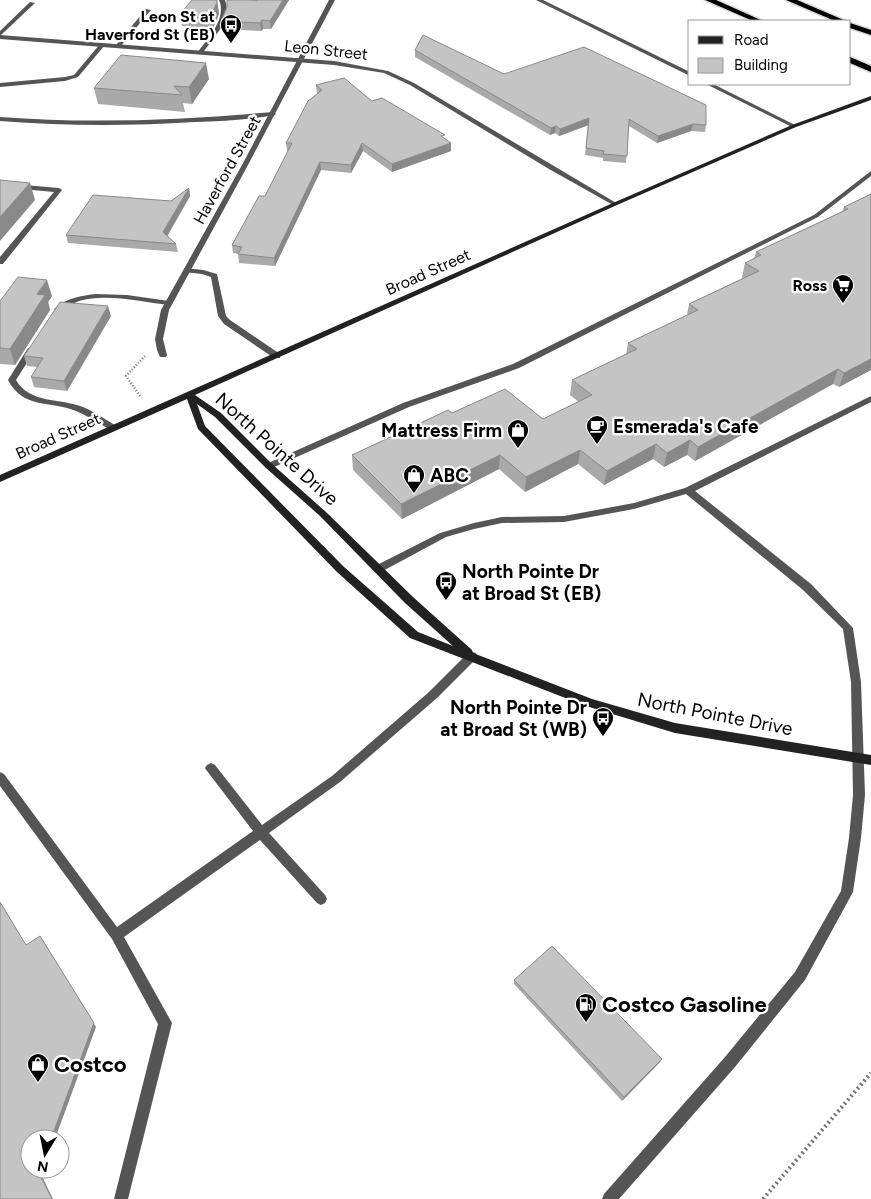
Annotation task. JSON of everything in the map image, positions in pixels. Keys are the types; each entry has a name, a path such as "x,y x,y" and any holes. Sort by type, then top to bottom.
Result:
{"highway":[{"path":"708,0 757,20"},
{"path":"790,0 840,20"},
{"path":"851,25 871,33"},
{"path":"851,60 871,69"}],"main road":[{"name":"Broad Street","path":"0,479 614,204 794,126 871,98"},
{"name":"North Pointe Drive","path":"190,395 218,415 269,466 323,514 378,570 472,656"},
{"name":"North Pointe Drive","path":"190,395 201,427 340,569 414,635 590,702 675,728 871,760"}],"street":[{"path":"200,53 221,22 225,11 222,0"},
{"name":"Haverford Street","path":"162,352 161,322 169,303 332,0"},
{"path":"539,0 688,73"},
{"path":"0,36 32,3"},
{"path":"118,46 148,10"},
{"name":"Leon Street","path":"0,36 300,60 362,67 386,72 412,84 614,204"},
{"path":"0,86 65,80 76,76 102,45"},
{"path":"711,85 794,126"},
{"path":"0,120 65,124 129,124 272,114"},
{"path":"269,466 406,405 516,366 816,216 871,173"},
{"path":"0,185 59,190 0,262"},
{"path":"187,270 203,272 214,276 222,316 227,322 277,356"},
{"path":"54,315 64,304 86,297 169,303"},
{"path":"38,339 12,380 15,388 24,395 78,409 114,428"},
{"path":"378,570 443,535 474,526 502,520 564,519 634,506 688,490 871,400"},
{"path":"608,1199 730,1062 800,976 847,892 856,838 859,795 856,682 848,628 807,587 688,490"},
{"path":"116,935 336,779 433,695 472,656"},
{"path":"211,768 262,832 321,899"},
{"path":"0,777 116,935 165,1023 121,1199"}],"path":[{"path":"140,396 126,376 139,360 162,352"},
{"path":"763,1199 871,1073"}],"building":[{"path":"192,0 217,0 217,2 211,16 180,14"},
{"path":"227,0 283,0 270,21 262,20 260,23 221,21 227,7"},
{"path":"423,35 504,74 584,47 706,105 706,125 693,124 658,136 629,119 627,156 603,154 604,151 586,148 589,118 560,129 556,126 551,128 415,50"},
{"path":"121,55 206,63 189,87 174,86 182,95 94,88"},
{"path":"344,78 372,101 382,98 445,135 441,136 451,143 392,164 362,143 351,165 320,162 274,258 238,254 242,247 232,245 259,196 265,196 292,143 286,143 308,101 322,90 316,85"},
{"path":"0,180 30,183 0,217"},
{"path":"189,188 163,232 176,244 66,235 93,195 171,201"},
{"path":"871,194 871,359 844,373 838,369 698,447 690,440 667,453 656,444 607,471 580,450 526,477 500,455 401,504 352,455 448,410 452,413 505,389 543,419 592,395 572,380 637,349 628,343 698,310 689,304 759,271 745,263 761,255 756,252 848,209 844,207"},
{"path":"18,277 47,280 37,294 45,295 10,349 0,348 0,301"},
{"path":"60,302 108,306 64,381 31,377 43,358 24,356"},
{"name":"Costco","path":"0,902 26,945 40,936 94,1023 55,1129 20,1129 20,1179 42,1179 52,1199 0,1199"},
{"name":"Costco Gasoline","path":"552,946 662,1059 624,1097 514,980"}],"place":[{"name":"Leon St at Haverford St (EB)","path":"231,44"},
{"name":"Ross","path":"843,304"},
{"name":"Esmerada's Cafe","path":"597,445"},
{"name":"Mattress Firm","path":"518,449"},
{"name":"ABC","path":"414,494"},
{"name":"North Pointe Dr at Broad St (EB)","path":"446,601"},
{"name":"North Pointe Dr at Broad St (WB)","path":"603,737"},
{"name":"Costco Gasoline","path":"586,1023"},
{"name":"Costco","path":"38,1083"}]}
